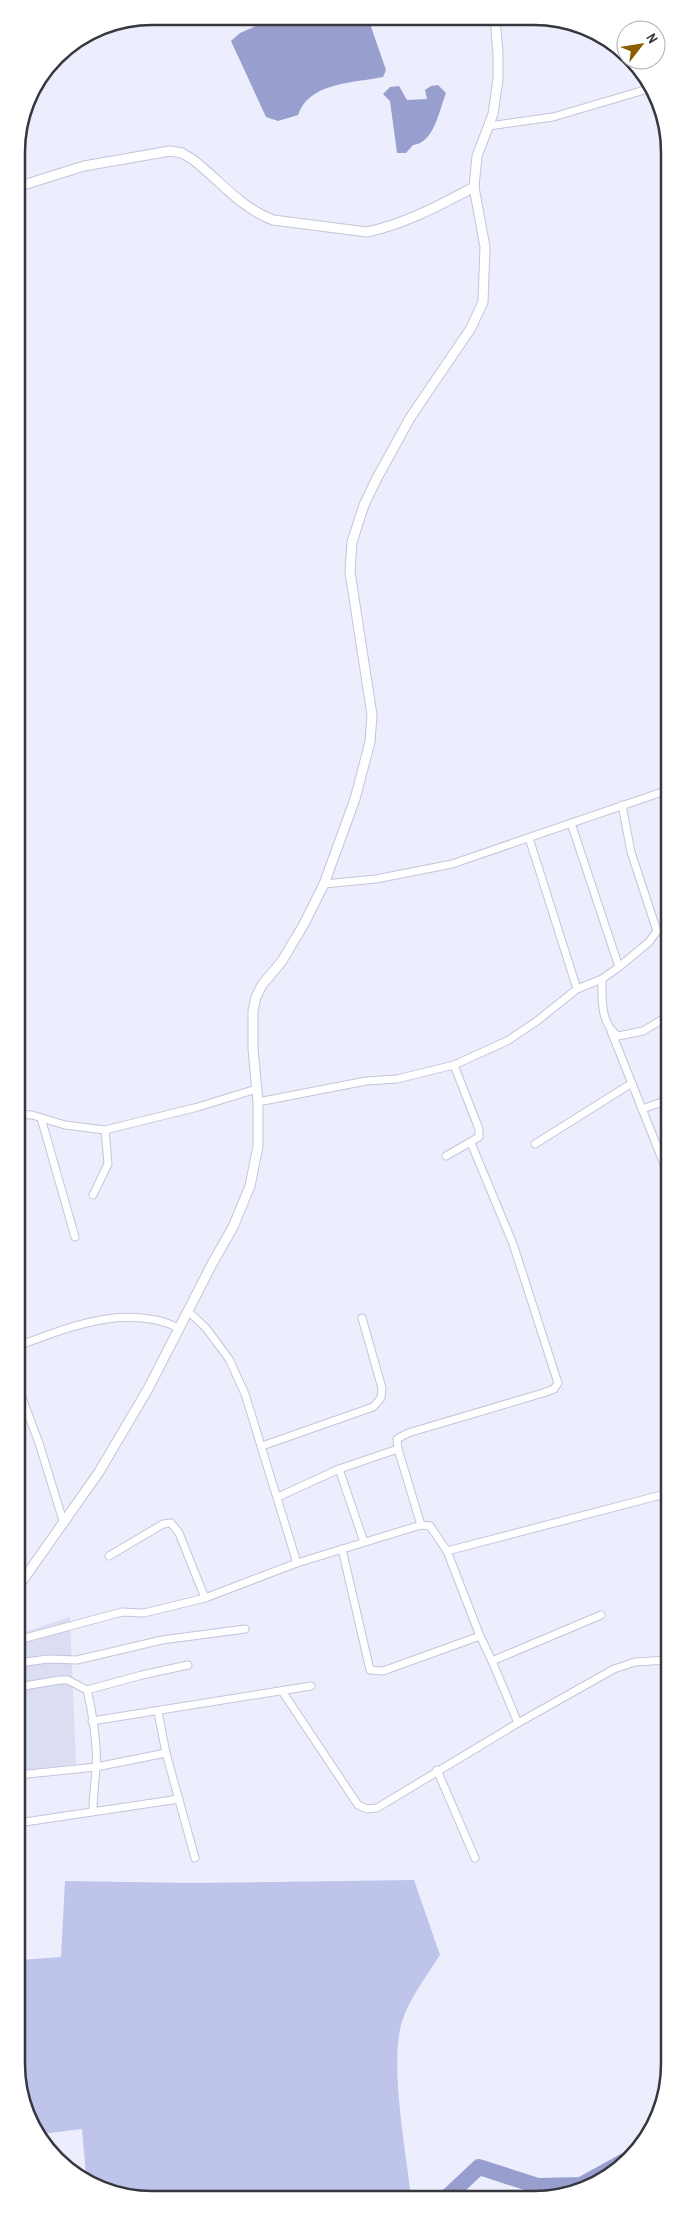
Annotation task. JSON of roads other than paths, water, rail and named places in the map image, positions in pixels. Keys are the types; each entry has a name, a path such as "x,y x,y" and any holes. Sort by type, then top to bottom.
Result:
{"street":[{"path":"25,1577 104,1464 148,1389 233,1227 250,1186 258,1146 258,1102 252,1011 256,997 304,924 324,884 355,799 370,742 372,715 350,572 352,542 364,505 405,427 478,315 485,282 485,247 474,187 477,156 489,126 495,104 498,52 496,25"},
{"path":"489,126 554,117 645,90"},
{"path":"25,184 84,166 170,151 182,153 192,159 243,205 273,220 366,232 401,222 433,209 474,187"},
{"path":"324,884 376,879 452,864 661,792"},
{"path":"258,1102 366,1081 397,1080 454,1066 507,1041 577,989 619,968 649,942 657,931 631,852 622,806"},
{"path":"570,823 615,949 619,968"},
{"path":"529,838 577,989"},
{"path":"602,978 602,1004 661,1157"},
{"path":"611,1031 618,1036 632,1034 661,1020"},
{"path":"446,1156 479,1137 479,1129 454,1066"},
{"path":"535,1144 632,1083"},
{"path":"25,1115 65,1125 105,1130 198,1107 256,1089"},
{"path":"642,1110 661,1103"},
{"path":"41,1118 75,1237"},
{"path":"93,1195 108,1164 105,1130"},
{"path":"421,1524 398,1449 397,1438 408,1433 543,1393 554,1389 558,1383 513,1244 471,1143"},
{"path":"188,1311 206,1328 229,1359 246,1394 298,1562"},
{"path":"25,1344 92,1322 116,1317 164,1320 180,1328"},
{"path":"262,1446 373,1407 381,1398 382,1388 362,1318"},
{"path":"25,1406 39,1443 64,1524"},
{"path":"278,1496 339,1469 398,1449"},
{"path":"339,1469 364,1542"},
{"path":"447,1552 661,1495"},
{"path":"109,1556 163,1524 171,1523 179,1533 205,1598"},
{"path":"25,1638 122,1612 144,1613 205,1598 298,1562 421,1524 430,1526 447,1552 480,1636 518,1722"},
{"path":"342,1549 370,1670 383,1671 480,1636"},
{"path":"492,1661 601,1615"},
{"path":"25,1663 48,1659 77,1660 162,1640 245,1629"},
{"path":"282,1691 358,1805 366,1809 377,1808 518,1722 614,1669 635,1662 661,1660"},
{"path":"25,1686 68,1680 87,1690 188,1665"},
{"path":"92,1721 158,1712 311,1686"},
{"path":"87,1690 96,1767 93,1781 93,1811"},
{"path":"158,1712 166,1753 194,1858"},
{"path":"25,1774 96,1767 166,1753"},
{"path":"437,1770 476,1858"},
{"path":"25,1822 179,1799"}],"waterway":[{"path":"453,2191 479,2167 538,2186 571,2185"}]}
